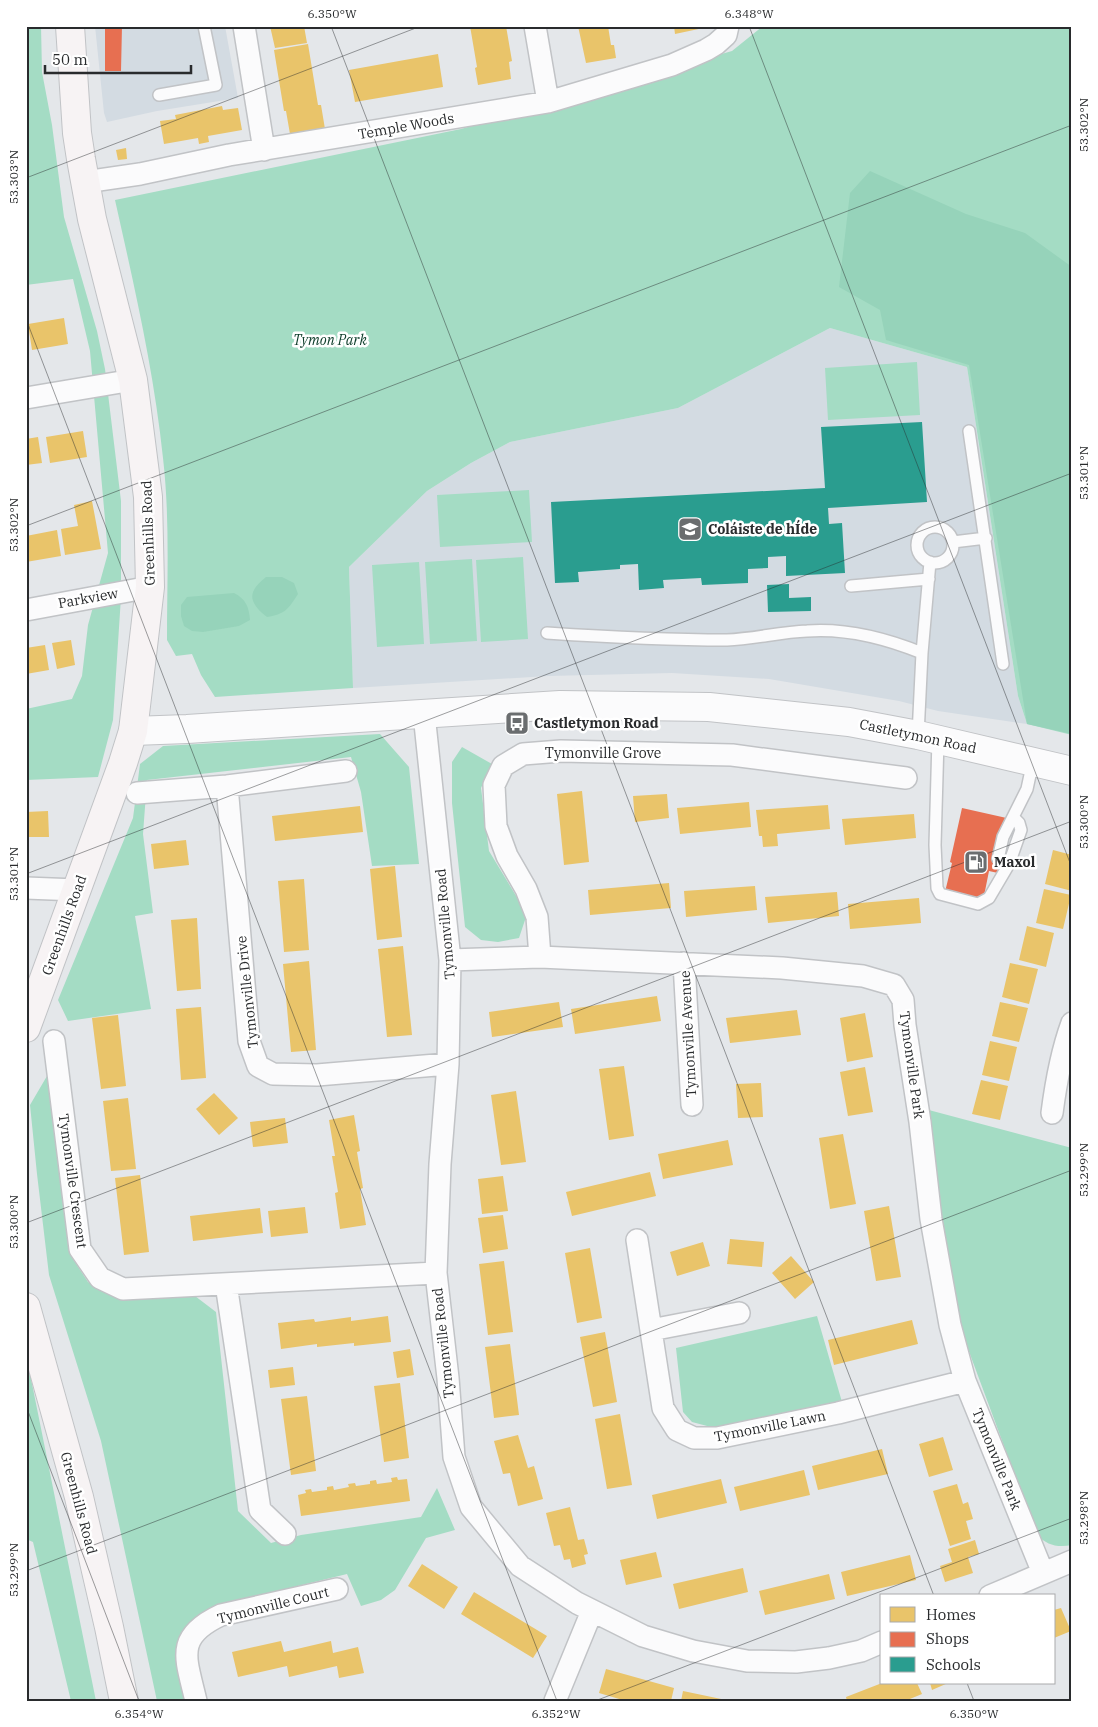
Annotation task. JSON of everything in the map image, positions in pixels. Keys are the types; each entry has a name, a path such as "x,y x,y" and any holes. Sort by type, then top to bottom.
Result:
{"main road":[{"name":"Greenhills Road","path":"26,1028 133,731 150,588 148,496 133,380 92,220 85,182 77,133 70,26"},
{"name":"Greenhills Road","path":"26,1307 79,1497 110,1627 124,1701"}],"street":[{"path":"244,26 264,150"},
{"path":"535,26 548,102"},
{"name":"Temple Woods","path":"85,182 548,102 672,65 716,44 726,36 728,26"},
{"path":"26,398 133,380"},
{"name":"Parkview","path":"26,610 150,588"},
{"name":"Castletymon Road","path":"133,731 560,705 708,707 849,722 928,737 1072,770"},
{"name":"Tymonville Road","path":"424,714 450,960 448,1064 440,1164 436,1273 448,1378 454,1457 470,1507 520,1566 592,1612 643,1636 693,1651 747,1662 796,1662 829,1658 861,1651 880,1643"},
{"name":"Tymonville Grove","path":"540,957 536,917 526,889 507,856 496,826 494,785 503,766 523,754 561,751 732,755 906,778"},
{"path":"137,793 227,786 346,771"},
{"name":"Tymonville Drive","path":"227,786 249,1041 258,1066 273,1074 317,1075 448,1064"},
{"path":"26,888 77,890"},
{"name":"Tymonville Park","path":"450,960 540,957 782,968 863,976 894,985 903,1000 931,1219 950,1324 965,1381 1043,1573"},
{"name":"Tymonville Avenue","path":"684,963 692,1105"},
{"path":"1052,1113 1063,1048 1072,1023"},
{"name":"Tymonville Crescent","path":"54,1041 80,1249 100,1278 123,1289 436,1273"},
{"name":"Tymonville Lawn","path":"637,1240 663,1408 677,1430 694,1438 717,1438 828,1415 965,1381"},
{"path":"226,1284 260,1510 285,1534"},
{"path":"651,1330 739,1313"},
{"path":"995,1594 1072,1561"},
{"name":"Tymonville Court","path":"196,1701 186,1659 189,1638 204,1623 221,1615 337,1588"},
{"path":"555,1701 592,1612"}],"lane":[{"path":"160,96 216,85 204,26"},
{"path":"970,431 1003,664"},
{"path":"940,528 946,530 953,542 953,549 944,561 930,562 919,553 918,540 926,529 940,528"},
{"path":"953,542 986,538"},
{"path":"930,562 922,653 937,888 940,894 978,904 988,898 1003,877 1021,830 1019,823 1014,818"},
{"path":"851,586 929,578"},
{"path":"547,633 729,640 828,630 857,633 890,640 922,653"},
{"path":"998,860 1003,837 1027,789 1033,761"}],"shaded area":[{"path":"95,26 225,26 238,98 157,111 107,122 104,113"},
{"name":"Coláiste de hÍde","path":"830,328 967,367 1018,696 1027,724 938,711 899,701 769,679 672,673 548,676 353,688 349,567 427,491 471,463 510,442 678,408"}],"green space":[{"path":"26,26 41,26 42,72 52,125 64,217 97,331 105,369 121,501 121,597 113,720 98,777 26,780 26,709 72,699 82,676 88,625 108,553 90,351 73,279 26,285"},
{"name":"Tymon Park","path":"763,26 1072,26 1072,735 1027,724 1018,696 967,367 830,328 678,408 510,442 471,463 427,491 349,567 353,688 215,697 201,675 192,654 176,656 167,640 167,526 163,458 149,361 115,200 461,129 732,51"},
{"path":"870,171 966,214 1025,233 1072,267 1072,734 1027,724 969,365 886,340 880,310 839,287 850,193"},
{"path":"917,362 920,415 828,420 825,368"},
{"path":"529,490 532,542 440,547 437,495"},
{"path":"523,557 528,639 481,642 476,560"},
{"path":"472,559 477,641 430,644 425,562"},
{"path":"419,562 424,644 377,647 372,565"},
{"path":"266,577 282,577 294,583 298,594 286,610 267,617 256,607 252,597 255,587"},
{"path":"234,593 246,604 250,620 239,626 203,632 192,631 184,626 181,616 181,605 187,597"},
{"path":"380,734 409,767 419,864 372,866 361,792 351,757 147,780 143,834 153,913 135,916 151,1009 68,1021 58,1000 133,818 140,764 163,746"},
{"path":"462,747 492,764 481,788 489,851 527,914 519,938 498,942 481,940 465,927 452,803 452,762"},
{"path":"47,1076 73,1259 88,1282 118,1298 195,1296 216,1312 238,1511 271,1543 301,1535 421,1517 437,1488 455,1530 426,1538 395,1590 381,1600 361,1606 347,1574 212,1607 189,1625 178,1644 178,1661 189,1701 157,1701 101,1441 49,1275 30,1105"},
{"path":"925,1109 1072,1148 1072,1545 1053,1545 1037,1535 964,1338 953,1289"},
{"path":"817,1316 842,1402 731,1426 711,1427 692,1422 683,1412 676,1348"},
{"path":"26,1354 96,1701 71,1701 33,1542 26,1539"}],"building: Homes":[{"path":"270,26 304,26 307,43 275,48"},
{"path":"470,26 506,26 512,61 509,62 511,79 478,85"},
{"path":"578,26 608,26 611,45 614,45 616,58 586,63"},
{"path":"674,26 708,26 708,27 675,34"},
{"path":"308,44 318,105 321,105 325,129 290,134 286,111 284,111 274,50"},
{"path":"438,54 443,87 355,102 349,70"},
{"path":"222,106 223,110 238,108 242,130 208,136 209,142 199,144 198,138 164,144 160,121 176,119 175,115"},
{"path":"126,148 127,159 118,160 116,150"},
{"path":"64,318 68,344 32,350 28,324"},
{"path":"83,431 87,457 50,463 46,437"},
{"path":"38,437 42,463 26,465 26,439"},
{"path":"92,501 101,549 65,555 61,529 78,526 74,505"},
{"path":"57,530 61,556 26,562 26,536"},
{"path":"71,640 75,665 57,669 52,643"},
{"path":"45,645 49,670 26,674 26,648"},
{"path":"582,791 589,862 564,865 557,794"},
{"path":"667,794 669,818 635,822 633,796"},
{"path":"749,802 751,827 680,834 677,808"},
{"path":"828,805 830,829 777,834 778,846 763,847 762,836 759,836 756,810"},
{"path":"360,806 363,832 275,841 272,816"},
{"path":"48,811 49,837 26,837 26,812"},
{"path":"914,814 916,838 845,845 842,819"},
{"path":"186,840 189,865 154,869 151,844"},
{"path":"1053,850 1072,855 1072,891 1045,884"},
{"path":"395,866 402,937 377,940 370,869"},
{"path":"304,879 309,950 284,952 278,881"},
{"path":"669,883 671,908 590,915 588,890"},
{"path":"755,886 757,910 686,917 684,891"},
{"path":"1044,889 1071,895 1063,929 1036,923"},
{"path":"837,892 839,916 768,923 765,897"},
{"path":"919,898 921,923 850,929 848,904"},
{"path":"197,918 201,989 177,991 171,920"},
{"path":"1027,926 1054,933 1046,967 1019,960"},
{"path":"403,946 412,1035 387,1037 378,949"},
{"path":"309,961 316,1050 291,1052 283,964"},
{"path":"1010,963 1038,969 1029,1004 1002,997"},
{"path":"657,996 661,1021 575,1034 571,1009"},
{"path":"559,1002 563,1027 492,1037 489,1012"},
{"path":"1000,1002 1028,1008 1019,1042 992,1036"},
{"path":"201,1007 206,1078 181,1080 176,1009"},
{"path":"797,1010 801,1035 730,1043 726,1018"},
{"path":"865,1013 873,1057 847,1062 840,1018"},
{"path":"118,1015 126,1086 101,1089 92,1018"},
{"path":"990,1041 1017,1047 1009,1081 982,1075"},
{"path":"624,1066 634,1136 609,1140 599,1069"},
{"path":"865,1067 873,1112 848,1116 840,1072"},
{"path":"981,1080 1008,1086 1000,1120 972,1114"},
{"path":"761,1083 763,1117 738,1118 736,1084"},
{"path":"516,1091 526,1162 501,1165 491,1095"},
{"path":"214,1093 238,1118 219,1135 196,1109"},
{"path":"128,1098 136,1169 111,1171 103,1101"},
{"path":"354,1115 360,1151 357,1152 363,1188 360,1189 366,1225 340,1229 335,1193 338,1192 332,1156 335,1156 329,1120"},
{"path":"285,1118 288,1143 253,1147 250,1122"},
{"path":"843,1134 856,1204 830,1209 819,1138"},
{"path":"728,1140 733,1165 663,1179 658,1154"},
{"path":"650,1172 656,1196 572,1216 566,1192"},
{"path":"140,1175 149,1252 124,1255 115,1178"},
{"path":"503,1176 508,1211 482,1214 478,1179"},
{"path":"889,1206 901,1277 876,1281 864,1211"},
{"path":"305,1207 308,1233 271,1237 268,1211"},
{"path":"260,1208 263,1233 193,1241 190,1216"},
{"path":"503,1215 508,1249 483,1253 478,1218"},
{"path":"730,1239 764,1242 762,1267 727,1264"},
{"path":"703,1242 710,1266 677,1276 670,1252"},
{"path":"590,1248 602,1318 577,1323 565,1253"},
{"path":"791,1256 814,1282 795,1299 772,1273"},
{"path":"504,1261 513,1332 488,1335 479,1264"},
{"path":"388,1316 391,1342 317,1347 317,1344 281,1349 278,1323 314,1319 315,1322 351,1317 351,1321"},
{"path":"912,1320 918,1344 834,1365 828,1340"},
{"path":"605,1332 617,1402 593,1407 580,1337"},
{"path":"510,1344 519,1415 494,1418 485,1347"},
{"path":"410,1349 414,1375 397,1378 393,1352"},
{"path":"293,1367 295,1385 270,1388 268,1370"},
{"path":"400,1383 409,1458 384,1462 374,1386"},
{"path":"307,1396 316,1471 291,1475 281,1399"},
{"path":"620,1414 632,1485 607,1489 595,1419"},
{"path":"518,1435 528,1468 534,1466 543,1499 518,1506 510,1473 503,1474 494,1441"},
{"path":"943,1437 953,1470 929,1477 919,1444"},
{"path":"882,1449 888,1474 818,1490 812,1466"},
{"path":"804,1470 810,1495 740,1511 734,1487"},
{"path":"397,1477 398,1480 407,1479 410,1501 301,1516 298,1495 306,1493 305,1490 311,1489 312,1492 327,1490 327,1487 333,1486 334,1490 349,1487 348,1484 355,1483 356,1486 370,1484 370,1481 376,1480 377,1484 392,1482 391,1478"},
{"path":"721,1479 727,1503 657,1519 652,1495"},
{"path":"957,1484 963,1504 968,1502 973,1519 966,1521 971,1539 950,1546 933,1491"},
{"path":"570,1507 578,1540 584,1539 588,1554 584,1555 586,1564 572,1568 570,1559 564,1560 560,1545 554,1546 546,1513"},
{"path":"975,1540 979,1554 968,1557 973,1573 945,1582 940,1566 952,1562 948,1549"},
{"path":"656,1552 662,1577 626,1585 620,1560"},
{"path":"910,1555 916,1580 847,1596 841,1572"},
{"path":"422,1564 458,1587 444,1609 408,1586"},
{"path":"743,1568 748,1592 679,1609 673,1584"},
{"path":"829,1574 835,1599 765,1615 759,1591"},
{"path":"474,1592 547,1636 533,1658 461,1614"},
{"path":"1061,1608 1071,1631 1056,1637 1056,1609"},
{"path":"281,1641 284,1652 331,1641 333,1653 358,1647 364,1673 339,1678 337,1666 289,1677 287,1666 238,1677 232,1652"},
{"path":"606,1669 674,1688 671,1701 626,1701 599,1693"},
{"path":"880,1684 917,1684 922,1694 905,1701 847,1701 846,1697"},
{"path":"930,1684 946,1684 932,1690"},
{"path":"683,1691 726,1700 726,1701 681,1701"}],"building: Shops":[{"path":"105,26 122,26 121,71 105,71"},
{"path":"962,808 1011,819 998,873 989,871 983,901 945,892"}],"building: Schools":[{"path":"922,422 927,502 828,508 829,524 842,523 845,573 786,576 786,556 768,557 768,568 748,569 748,583 702,585 701,578 663,580 664,588 639,590 638,564 620,565 620,569 578,572 579,582 555,583 551,502 825,488 821,427"},
{"path":"789,584 789,598 811,597 811,611 768,612 767,585"}],"place":[{"name":"Coláiste de hÍde","path":"690,529"},
{"name":"Castletymon Road","path":"517,723"},
{"name":"Maxol","path":"976,862"}]}
